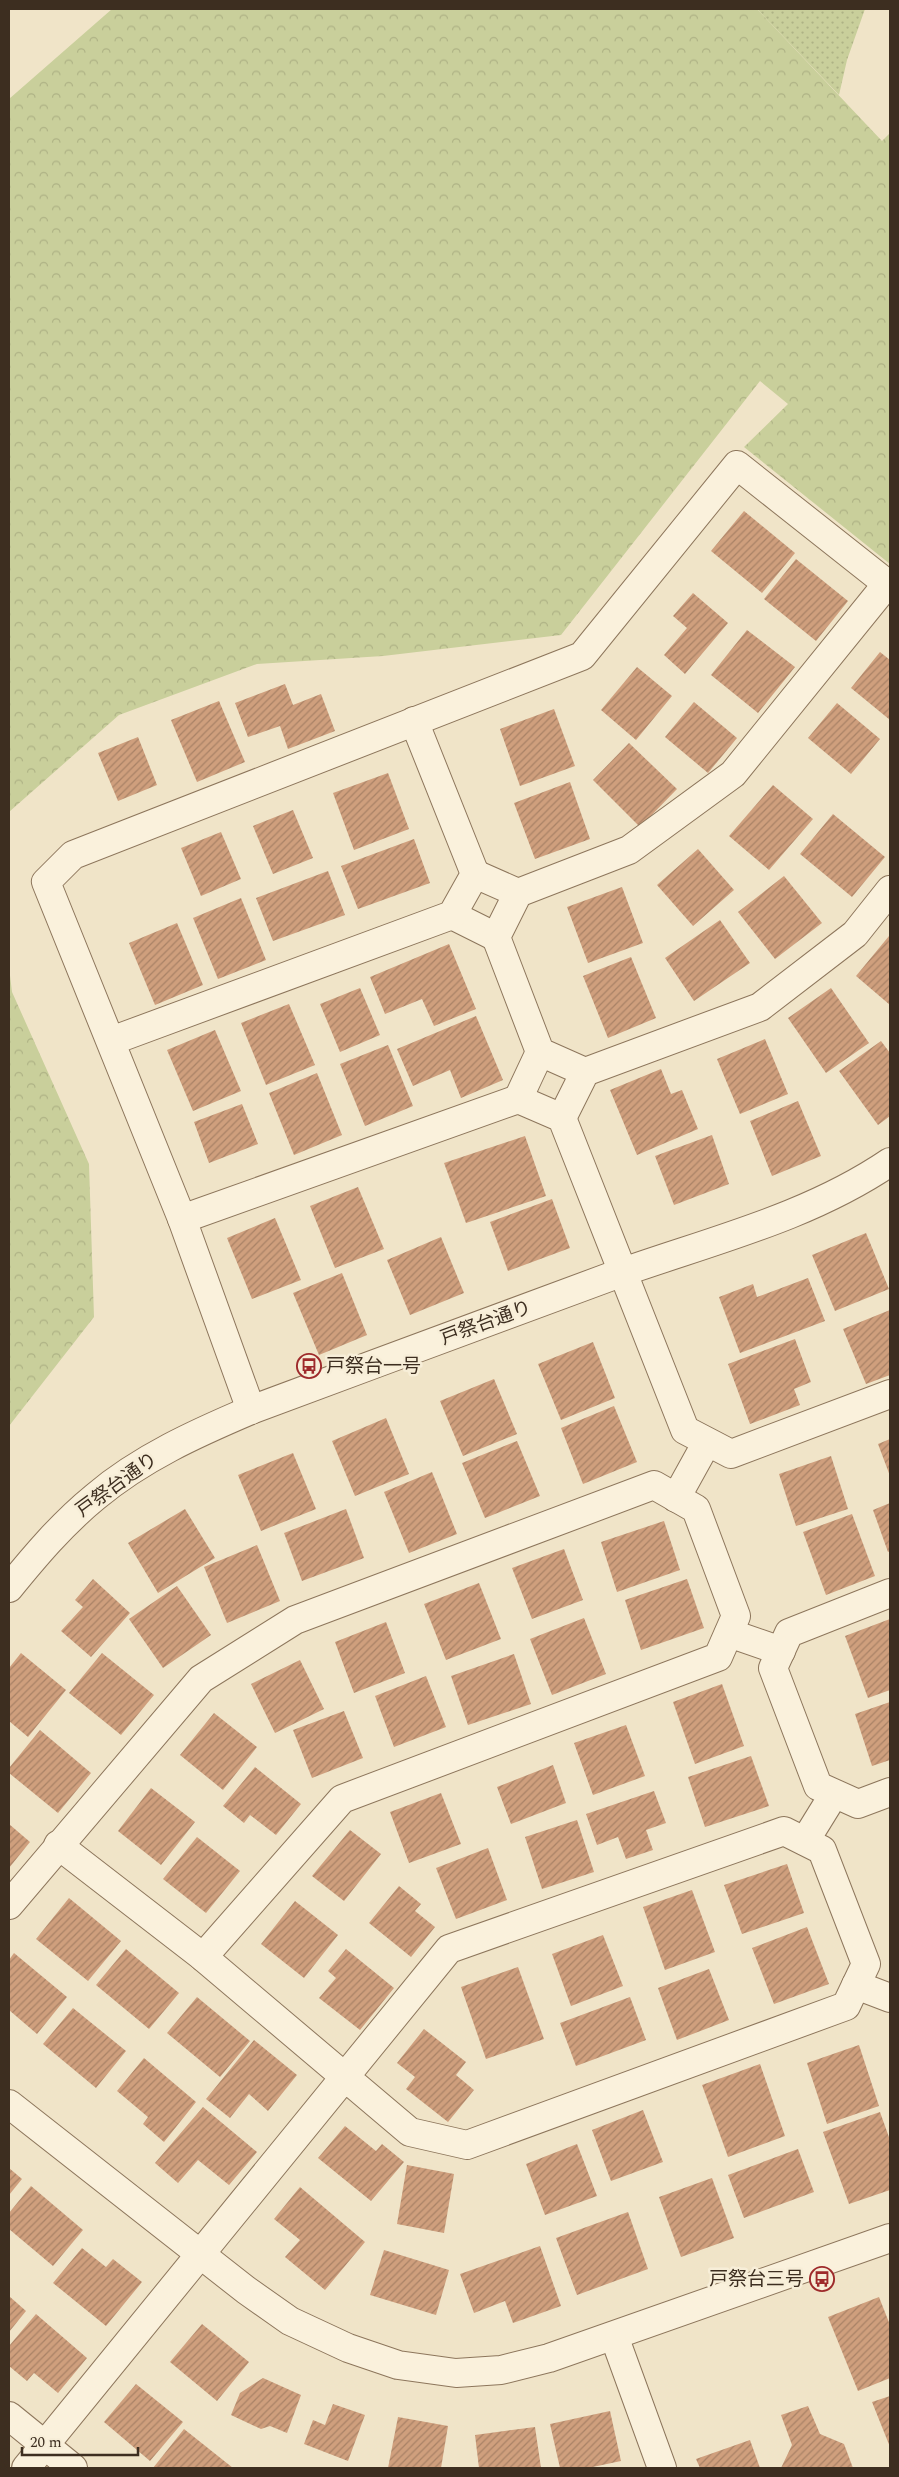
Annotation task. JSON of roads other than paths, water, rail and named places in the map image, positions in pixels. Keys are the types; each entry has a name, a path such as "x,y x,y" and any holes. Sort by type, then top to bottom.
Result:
{"street":[{"path":"251,1410 182,1219 46,882 73,855 582,656 737,466 889,585 733,774 629,850 518,893 496,937"},
{"path":"414,722 475,874 518,893"},
{"path":"111,1041 452,916 475,874"},
{"path":"562,1118 585,1072 760,1007 855,934 890,890"},
{"path":"452,916 496,937 540,1052 585,1072"},
{"path":"518,1099 540,1052"},
{"path":"182,1219 518,1099 562,1118 685,1430 731,1454 890,1394"},
{"name":"戸祭台通り","path":"9,1588 73,1515 115,1482 152,1457 251,1410 624,1272 786,1218 832,1196 890,1162"},
{"path":"676,1498 707,1442"},
{"path":"9,1905 58,1845 201,1679 295,1620 654,1485 696,1509 736,1616 718,1657 342,1799 203,1958"},
{"path":"890,1593 789,1633 773,1668 818,1786 858,1804 890,1792"},
{"path":"729,1633 781,1651"},
{"path":"805,1842 834,1794"},
{"path":"26,2468 45,2446 200,2254 344,2078 449,1949 784,1831 822,1850 866,1964 846,2006 467,2145 410,2132 344,2078 203,1958 58,1845"},
{"path":"856,1984 890,1998"},
{"path":"9,2104 200,2254 290,2321 348,2348 398,2365 456,2373 501,2370 549,2358 890,2238"},
{"path":"614,2336 662,2468"},
{"path":"9,2416 73,2468"}],"place":[{"name":"戸祭台一号","path":"309,1366"},
{"name":"戸祭台三号","path":"822,2279"}]}
